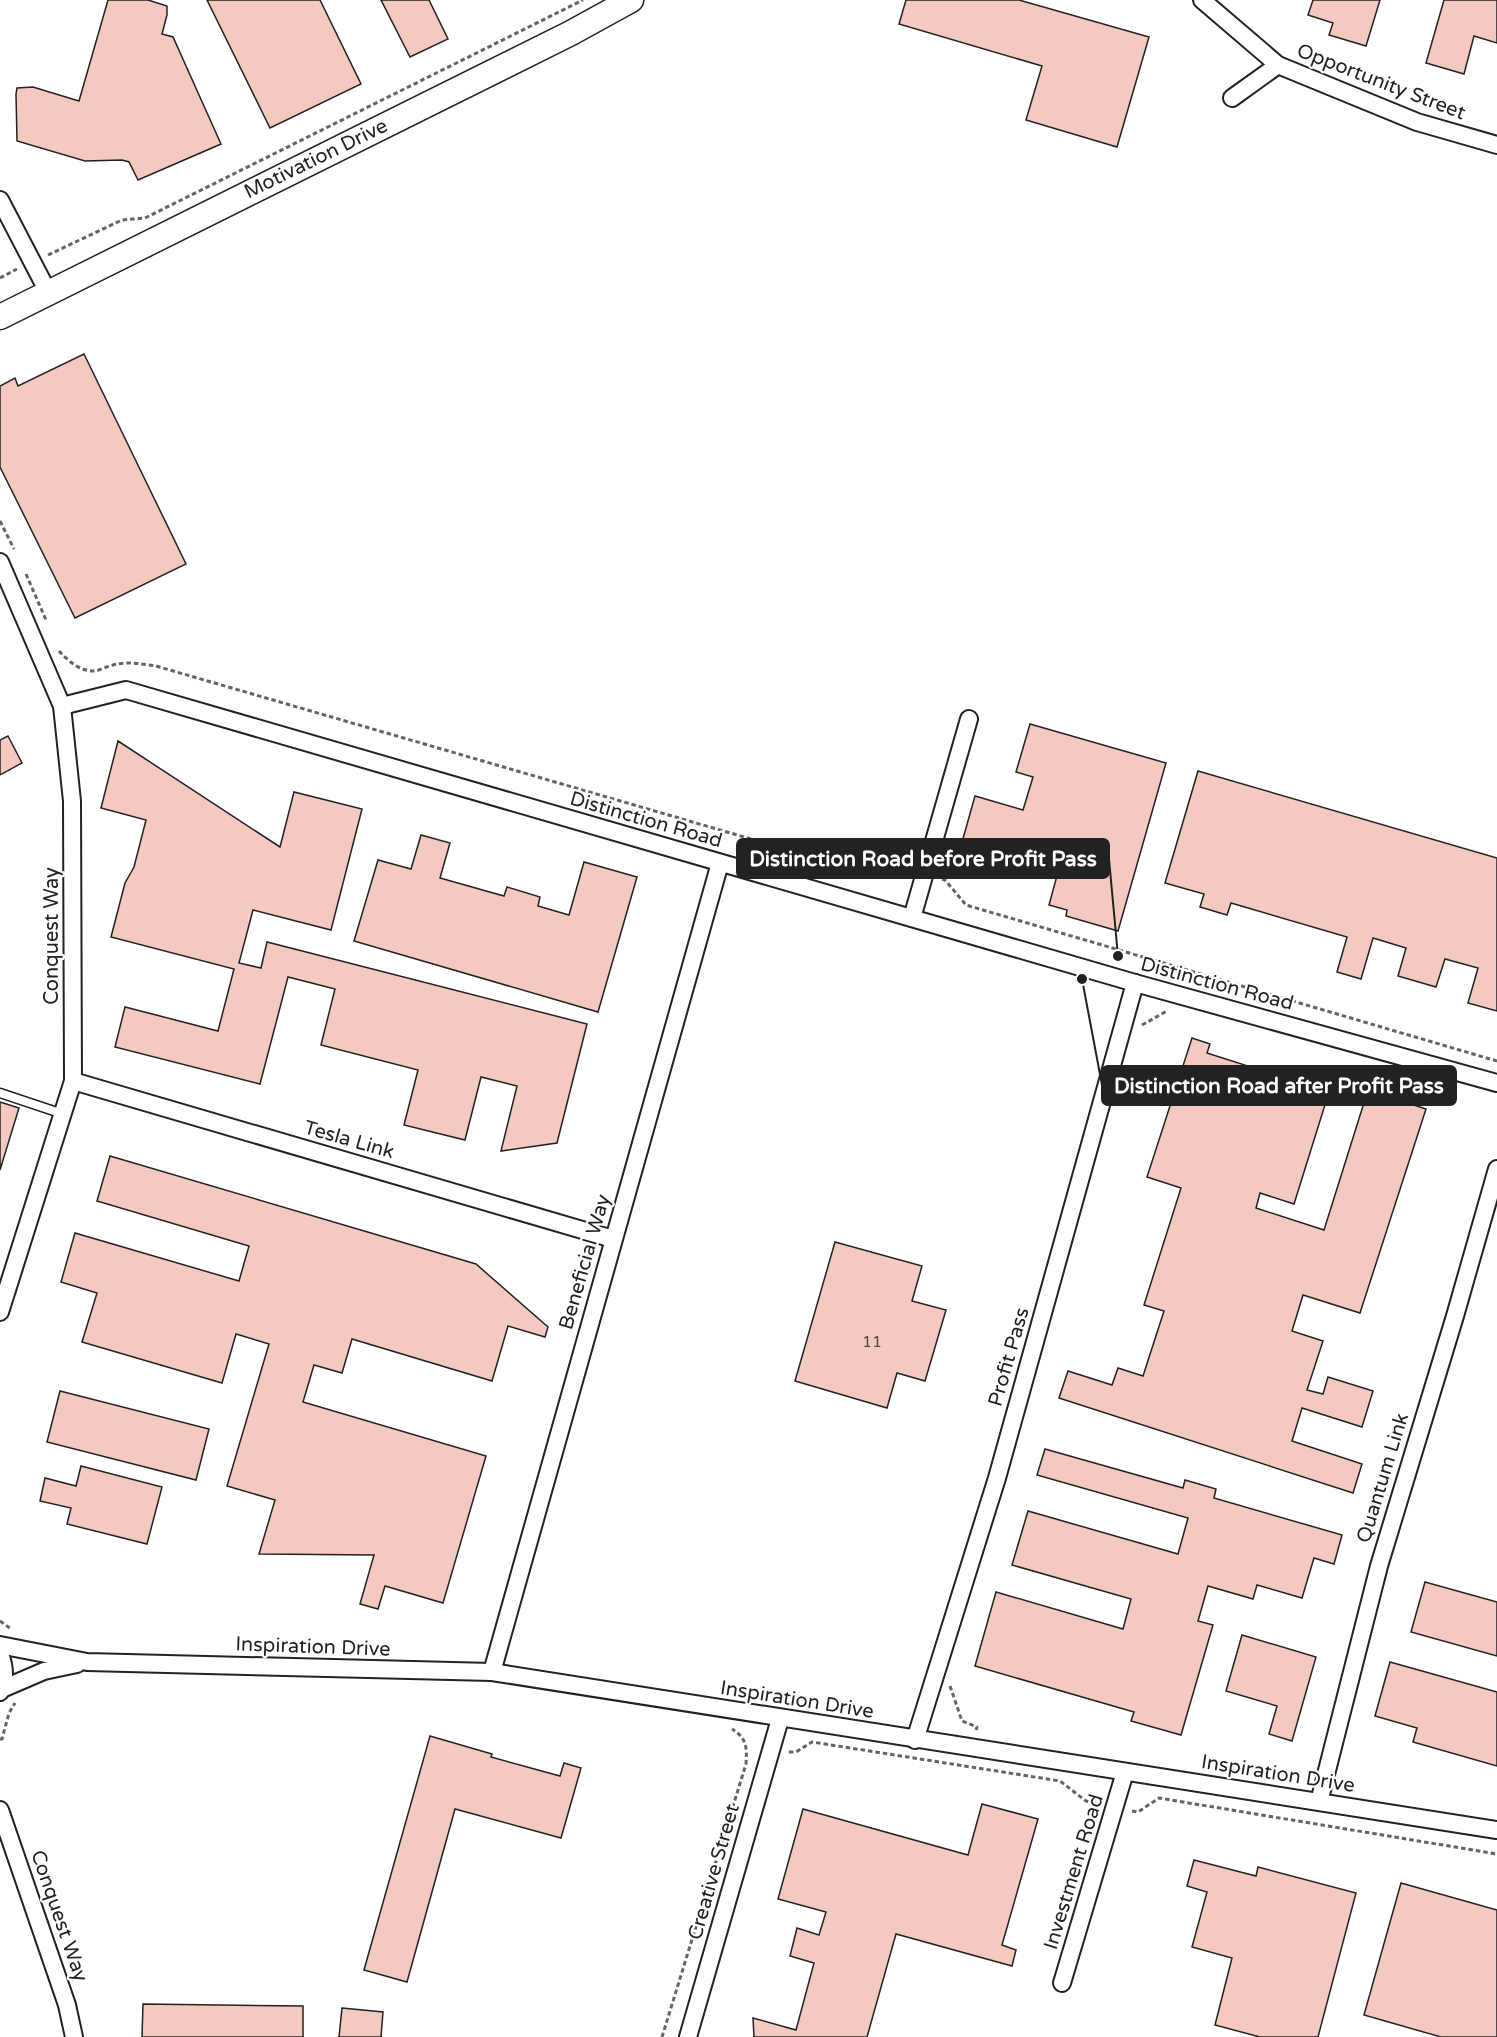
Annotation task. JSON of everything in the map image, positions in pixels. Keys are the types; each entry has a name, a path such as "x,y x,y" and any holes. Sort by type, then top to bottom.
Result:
{"street":[{"name":"Motivation Drive","path":"0,317 571,33 631,0"},
{"name":"Opportunity Street","path":"1202,0 1278,65 1417,122 1497,145"},
{"path":"1232,98 1278,65"},
{"path":"0,200 48,292"},
{"name":"Conquest Way","path":"0,562 62,706 72,801 73,1082 0,1312"},
{"name":"Distinction Road","path":"62,706 126,690 1135,983 1497,1083"},
{"path":"912,918 969,719"},
{"name":"Beneficial Way","path":"492,1672 720,863"},
{"name":"Profit Pass","path":"915,1740 997,1478 1135,983"},
{"name":"Tesla Link","path":"73,1082 613,1239"},
{"name":"Quantum Link","path":"1318,1802 1379,1566 1497,1169"},
{"name":"Inspiration Drive","path":"0,1645 87,1662 492,1672 1497,1830"},
{"path":"0,1654 4,1665 1,1691"},
{"name":"Inspiration Drive","path":"1,1691 44,1671 87,1662"},
{"name":"Creative Street","path":"688,2037 780,1719"},
{"name":"Investment Road","path":"1062,1983 1125,1772"},
{"name":"Conquest Way","path":"0,1810 67,2005 74,2037"}],"lane":[{"path":"0,1093 63,1114"}],"path":[{"path":"0,278 122,220 145,218 583,0"},
{"path":"0,521 15,552"},
{"path":"25,572 47,621"},
{"path":"58,651 68,661 83,669 96,671 113,665 134,663 156,666 867,873 892,865 925,874 945,880 966,905 1497,1061"},
{"path":"0,1739 2,1739 9,1713 20,1695"},
{"path":"662,2037 746,1764 747,1748 742,1736 734,1729 727,1727"}],"building":[{"path":"108,0 148,0 167,6 162,34 173,37 221,144 138,180 129,162 122,160 85,161 17,141 17,88 33,87 79,101"},
{"path":"207,0 320,0 361,84 270,128"},
{"path":"381,0 429,0 448,39 410,57"},
{"path":"906,0 1019,0 1149,37 1117,147 1026,120 1042,66 899,24"},
{"path":"1313,0 1380,0 1366,46 1329,35 1333,23 1308,15"},
{"path":"1444,0 1497,0 1497,43 1474,36 1464,74 1426,63"},
{"path":"84,354 186,564 75,618 0,467 0,386 15,378 18,386"},
{"path":"1030,724 1166,763 1118,931 1066,916 1067,910 1049,905 1058,872 986,851 979,874 955,867 975,796 1023,810 1033,777 1016,772"},
{"path":"8,736 22,763 0,775 0,740"},
{"path":"118,741 280,847 294,792 362,809 331,930 253,910 239,963 261,968 267,942 587,1024 557,1143 501,1151 517,1086 481,1077 465,1140 404,1125 418,1070 321,1045 335,989 288,977 260,1084 115,1047 125,1007 218,1031 234,969 111,937 125,883 134,867 146,820 101,808"},
{"path":"1198,771 1497,858 1497,1011 1468,1003 1478,968 1445,959 1436,987 1398,976 1406,948 1373,938 1361,979 1337,972 1347,937 1231,903 1227,915 1200,907 1204,894 1165,883"},
{"path":"421,835 450,843 440,878 504,896 507,887 540,897 538,906 569,915 584,862 637,877 598,1012 354,941 378,860 411,869"},
{"path":"1192,1038 1210,1044 1207,1053 1329,1092 1294,1204 1260,1193 1256,1208 1324,1230 1368,1090 1426,1109 1360,1313 1303,1295 1292,1331 1323,1341 1307,1390 1323,1394 1328,1377 1373,1391 1362,1427 1302,1408 1292,1441 1362,1464 1353,1493 1059,1398 1068,1371 1112,1385 1118,1368 1143,1376 1164,1311 1144,1305 1181,1188 1147,1177"},
{"path":"0,1102 19,1108 0,1170"},
{"path":"110,1156 476,1264 548,1327 545,1337 508,1326 492,1381 352,1339 342,1373 314,1365 303,1402 486,1456 443,1603 385,1586 378,1609 360,1604 374,1555 259,1554 275,1500 227,1486 269,1344 236,1334 222,1383 82,1342 97,1293 61,1282 75,1233 239,1281 249,1246 97,1201"},
{"path":"835,1242 922,1266 912,1301 946,1310 925,1381 897,1373 887,1408 795,1381"},
{"path":"60,1391 209,1429 196,1480 47,1442"},
{"path":"1045,1449 1183,1488 1185,1480 1216,1489 1214,1498 1342,1535 1334,1564 1314,1558 1302,1598 1257,1585 1253,1599 1208,1586 1198,1621 1213,1625 1181,1735 1131,1721 1134,1712 975,1666 996,1592 1123,1629 1131,1599 1012,1565 1028,1511 1178,1554 1188,1518 1037,1475"},
{"path":"81,1466 162,1487 147,1544 67,1524 71,1508 40,1501 45,1478 76,1486"},
{"path":"1425,1582 1497,1602 1497,1656 1411,1632"},
{"path":"1242,1635 1316,1657 1292,1741 1269,1734 1277,1706 1226,1691"},
{"path":"1390,1662 1497,1692 1497,1766 1413,1742 1417,1728 1375,1716"},
{"path":"430,1736 492,1754 491,1757 560,1776 564,1763 581,1768 561,1838 455,1809 407,1982 364,1970"},
{"path":"982,1804 1038,1819 1002,1945 1016,1950 1012,1966 896,1934 867,2037 754,2037 753,2018 796,2030 814,1963 790,1956 797,1928 819,1935 826,1912 778,1899 803,1809 968,1855"},
{"path":"1194,1860 1256,1876 1258,1867 1356,1893 1318,2037 1260,2037 1215,2025 1232,1958 1192,1947 1207,1892 1187,1886"},
{"path":"1401,1883 1497,1910 1497,2037 1441,2037 1364,2015"},
{"path":"143,2004 303,2006 303,2037 142,2037"},
{"path":"342,2008 383,2012 381,2037 339,2037"}],"place":[{"name":"Distinction Road before Profit Pass","path":"1118,956"},
{"name":"Distinction Road after Profit Pass","path":"1082,979"}]}
